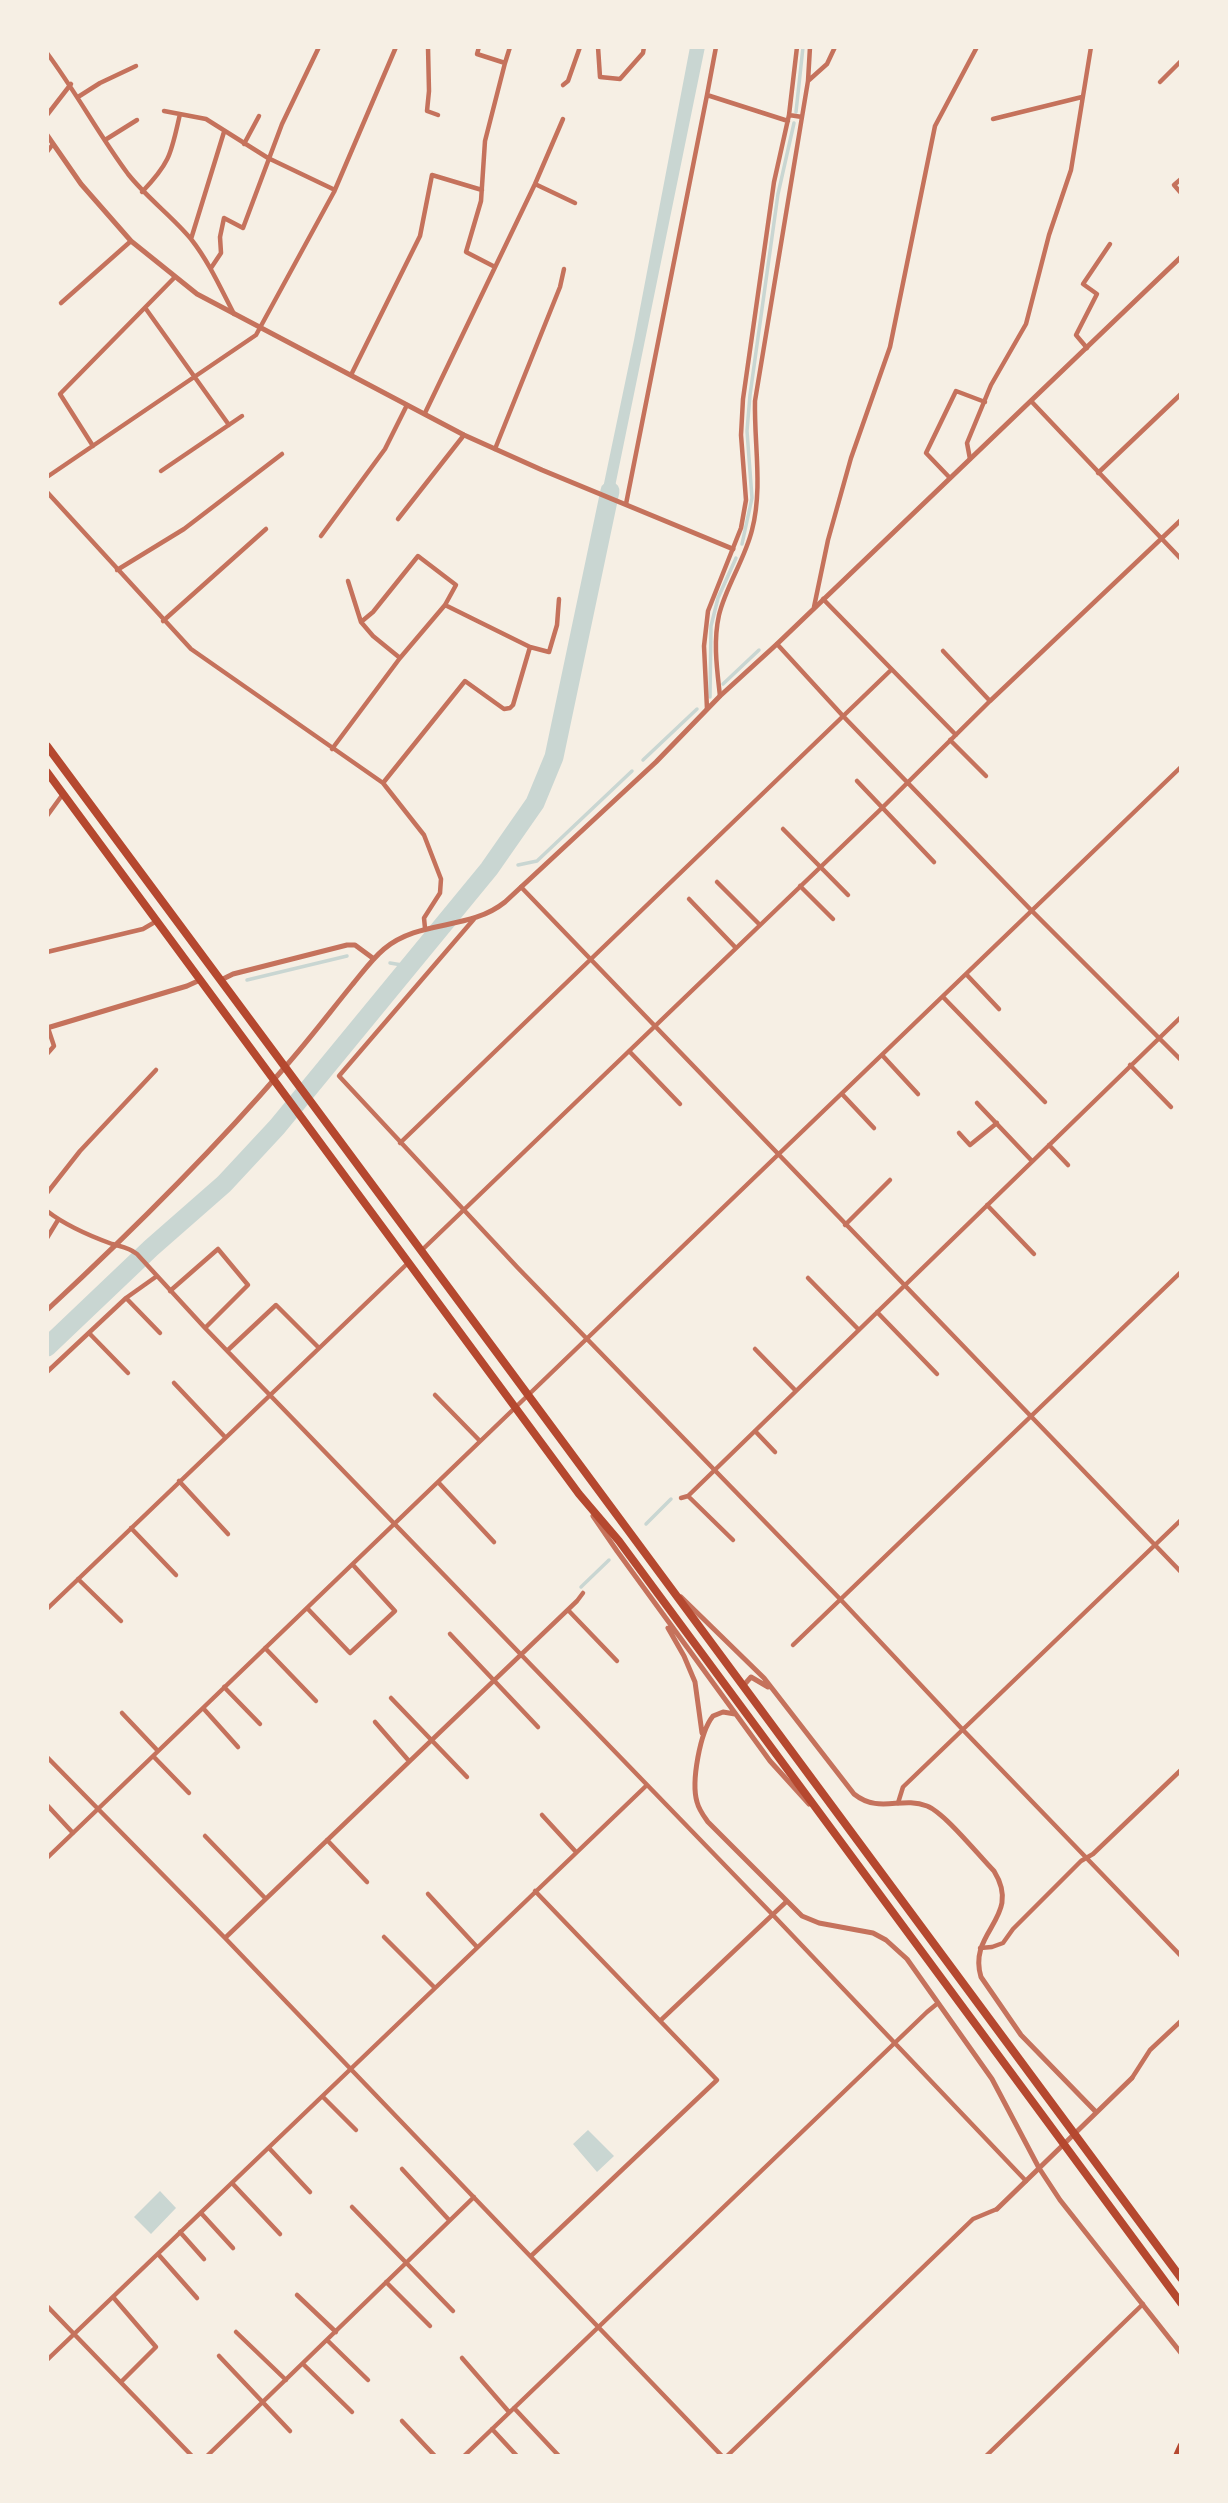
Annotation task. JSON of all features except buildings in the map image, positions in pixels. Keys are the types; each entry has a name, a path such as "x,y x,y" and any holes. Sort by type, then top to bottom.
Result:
{"highway":[{"path":"47,746 1181,2278"},
{"path":"47,772 155,922 410,1261 579,1494 619,1541 1181,2303"}],"main road":[{"path":"1176,2456 1181,2445"}],"street":[{"path":"211,268 221,253 223,218 243,228 268,158 319,47"},
{"path":"47,477 256,335 335,190 396,47"},
{"path":"428,47 427,111 438,115"},
{"path":"479,47 477,54 505,63"},
{"path":"495,267 466,252 482,190 485,141 510,47"},
{"path":"563,85 568,81 580,47"},
{"path":"598,47 600,77 620,79 643,52 644,47"},
{"path":"624,503 716,47"},
{"path":"707,709 704,646 708,611 741,528 746,500 741,436 743,399 774,182 789,118 797,47"},
{"path":"720,696 716,643 719,615 752,529 757,492 755,401 808,81 810,47"},
{"path":"808,81 827,64 835,47"},
{"path":"814,608 828,540 851,458 890,347 936,126 977,47"},
{"path":"970,459 967,443 991,385 1026,324 1049,235 1070,170 1091,47"},
{"path":"47,53 71,84 105,140 142,192 191,239 211,268 234,315"},
{"path":"1160,82 1181,61"},
{"path":"78,97 136,66"},
{"path":"47,115 71,84"},
{"path":"707,95 789,118 802,117"},
{"path":"993,119 1082,97"},
{"path":"164,111 206,119 268,158 335,190"},
{"path":"142,192 163,170 172,151 180,114"},
{"path":"244,144 259,117"},
{"path":"425,413 535,184 563,118"},
{"path":"105,140 137,120"},
{"path":"191,239 224,132"},
{"path":"47,135 81,184 131,241 197,294 464,435 744,554"},
{"path":"47,152 53,144"},
{"path":"351,375 420,236 432,175 482,190"},
{"path":"1181,179 1174,185 1181,193"},
{"path":"535,184 575,203"},
{"path":"61,303 131,241"},
{"path":"1087,348 1076,335 1097,294 1083,284 1110,244"},
{"path":"47,1310 198,1163 286,1067 374,959 393,942 424,925 463,922 496,909 656,762 720,696 1181,257"},
{"path":"495,449 560,287 564,268"},
{"path":"93,446 60,394 175,277"},
{"path":"146,309 229,425"},
{"path":"950,478 926,453 947,408 956,391 986,402"},
{"path":"1098,473 1181,394"},
{"path":"1031,401 1181,559"},
{"path":"321,536 385,449 407,405"},
{"path":"161,471 242,416"},
{"path":"398,519 464,435"},
{"path":"117,570 184,529 282,454"},
{"path":"47,492 191,649 383,783 424,835 441,879 440,893 427,911 424,925"},
{"path":"421,1251 1181,520"},
{"path":"163,621 266,529"},
{"path":"332,749 400,658 445,605 456,585 418,556 373,612 361,622"},
{"path":"348,581 361,622 373,636 400,658"},
{"path":"445,605 530,647 549,652 557,625 559,599"},
{"path":"823,599 956,735"},
{"path":"777,644 1031,910 1181,1060"},
{"path":"383,783 465,681 503,709 510,708 530,647"},
{"path":"943,651 990,701"},
{"path":"400,1143 891,670"},
{"path":"950,740 986,776"},
{"path":"47,1858 1181,767"},
{"path":"857,781 934,862"},
{"path":"47,816 63,794"},
{"path":"783,829 848,895"},
{"path":"717,882 760,925"},
{"path":"800,886 833,919"},
{"path":"521,887 1181,1572"},
{"path":"689,899 736,948"},
{"path":"474,919 340,1076 587,1340 841,1600 1181,1956"},
{"path":"47,952 142,929 155,922"},
{"path":"221,980 233,974 347,945 355,946 374,959"},
{"path":"966,974 999,1009"},
{"path":"47,1054 54,1046 48,1028 200,980"},
{"path":"943,996 1045,1102"},
{"path":"681,1499 688,1496 1181,1017"},
{"path":"629,1051 680,1104"},
{"path":"882,1055 918,1094"},
{"path":"1130,1065 1171,1107"},
{"path":"47,1193 80,1151 156,1070"},
{"path":"842,1094 874,1128"},
{"path":"977,1103 1032,1161"},
{"path":"959,1133 971,1145 997,1123"},
{"path":"1049,1145 1068,1165"},
{"path":"845,1225 890,1180"},
{"path":"987,1205 1034,1254"},
{"path":"47,1211 58,1220 130,1249 152,1270 1026,2181"},
{"path":"47,1238 58,1220"},
{"path":"170,1291 218,1249 248,1285 205,1328"},
{"path":"47,1609 410,1261"},
{"path":"793,1645 1181,1272"},
{"path":"47,1372 126,1298 157,1276"},
{"path":"808,1278 859,1330"},
{"path":"126,1298 160,1333"},
{"path":"228,1350 276,1305 318,1347"},
{"path":"877,1312 937,1374"},
{"path":"89,1333 128,1373"},
{"path":"755,1349 796,1391"},
{"path":"174,1383 225,1437"},
{"path":"435,1395 480,1441"},
{"path":"755,1431 775,1452"},
{"path":"179,1481 228,1534"},
{"path":"438,1482 494,1542"},
{"path":"579,1494 653,1602 770,1761 821,1817"},
{"path":"688,1496 733,1540"},
{"path":"898,1804 903,1787 1181,1520"},
{"path":"131,1528 176,1575"},
{"path":"307,1608 350,1653 395,1611 353,1565"},
{"path":"78,1579 121,1621"},
{"path":"664,1580 764,1678 853,1794 873,1804 922,1804 936,1811 994,1871 1002,1890 1002,1909 980,1947 978,1966 986,1987 1037,2053 1096,2112"},
{"path":"225,1938 583,1593"},
{"path":"653,1602 693,1675 698,1694 702,1736 695,1793 701,1813 786,1902 808,1919 873,1933 886,1940 907,1959 996,2086 1039,2168 1077,2224 1181,2353"},
{"path":"568,1610 617,1661"},
{"path":"450,1634 538,1727"},
{"path":"265,1648 316,1701"},
{"path":"743,1686 751,1677 774,1690"},
{"path":"224,1687 260,1724"},
{"path":"391,1698 467,1777"},
{"path":"203,1708 238,1747"},
{"path":"702,1736 713,1716 723,1712 735,1714"},
{"path":"122,1713 158,1751"},
{"path":"375,1722 410,1761"},
{"path":"153,1756 189,1793"},
{"path":"47,1757 724,2456 973,2219 997,2209 1132,2078 1150,2050 1181,2021"},
{"path":"980,1947 1003,1943 1013,1929 1087,1857 1181,1770"},
{"path":"47,2360 647,1785"},
{"path":"47,1805 73,1833"},
{"path":"542,1815 576,1852"},
{"path":"205,1836 266,1899"},
{"path":"327,1840 367,1882"},
{"path":"531,2256 717,2080 535,1891"},
{"path":"428,1894 477,1947"},
{"path":"661,2020 786,1902"},
{"path":"384,1937 435,1988"},
{"path":"464,2456 938,2003"},
{"path":"323,2097 356,2130"},
{"path":"269,2148 310,2192"},
{"path":"402,2169 449,2220"},
{"path":"232,2183 280,2234"},
{"path":"206,2456 474,2197"},
{"path":"352,2207 453,2311"},
{"path":"201,2213 233,2248"},
{"path":"180,2232 204,2259"},
{"path":"158,2254 197,2298"},
{"path":"386,2283 430,2326"},
{"path":"297,2295 336,2332"},
{"path":"113,2297 156,2347 121,2382"},
{"path":"986,2456 1143,2304"},
{"path":"47,2305 192,2456"},
{"path":"236,2332 286,2380"},
{"path":"327,2340 368,2380"},
{"path":"219,2356 290,2431"},
{"path":"462,2358 559,2456"},
{"path":"303,2364 352,2412"},
{"path":"402,2421 435,2456"},
{"path":"492,2429 517,2456"}],"shaded area":[{"path":"690,47 705,47 609,516 598,512"},
{"path":"588,2130 614,2156 597,2172 573,2144"},
{"path":"160,2191 176,2208 151,2234 134,2217"}],"waterway":[{"path":"796,112 803,47"},
{"path":"742,544 752,498 747,431 750,395 778,194 794,123"},
{"path":"47,1347 151,1248 224,1184 277,1127 489,869 535,803 554,757 610,491"},
{"path":"710,697 711,626 718,598 736,558"},
{"path":"723,684 759,650"},
{"path":"643,760 697,709"},
{"path":"518,865 537,861 632,771"},
{"path":"247,980 347,956"},
{"path":"390,963 408,966"},
{"path":"646,1524 671,1499"},
{"path":"581,1587 609,1560"}]}
